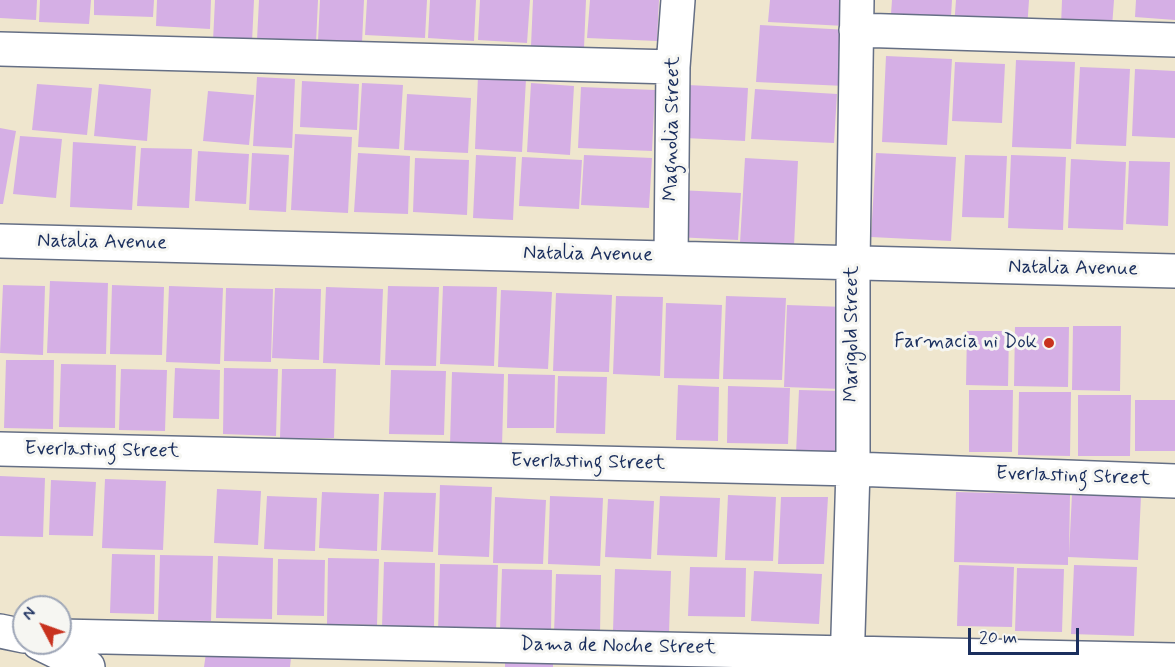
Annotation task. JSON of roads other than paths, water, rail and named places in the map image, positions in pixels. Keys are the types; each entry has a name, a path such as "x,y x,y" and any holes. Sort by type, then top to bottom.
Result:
{"street":[{"name":"Magnolia Street","path":"671,257 673,67 678,0"},
{"path":"856,15 1175,40"},
{"name":"Marigold Street","path":"848,659 853,469 856,15"},
{"path":"0,49 673,67"},
{"name":"Natalia Avenue","path":"0,241 1175,271"},
{"name":"Everlasting Street","path":"0,449 853,469 1175,481"},
{"name":"Dama de Noche Street","path":"72,636 848,659 1175,660"},
{"path":"64,655 88,667"}],"place":[{"name":"Farmacia ni Dok","path":"1049,343"}]}
